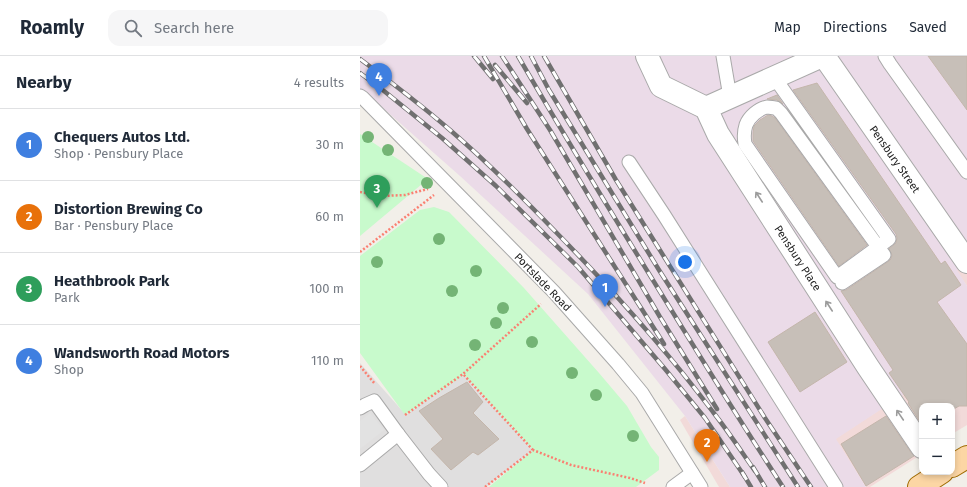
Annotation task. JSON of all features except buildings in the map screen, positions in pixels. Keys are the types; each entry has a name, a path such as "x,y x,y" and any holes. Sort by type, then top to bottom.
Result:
{"main road":[{"path":"955,464 967,457"},
{"path":"919,487 937,475"}],"street":[{"path":"647,56 661,86 706,108 823,56"},
{"name":"Pensbury Street","path":"823,56 967,262"},
{"name":"Pensbury Place","path":"706,108 718,134 919,443"}],"lane":[{"path":"723,56 730,97"},
{"path":"885,56 967,172"},
{"path":"774,77 888,239 883,243 877,247 866,256 848,268 837,277 745,144 744,134 746,125 759,110 767,107 776,108 781,112 874,242 879,248 884,255 842,283"},
{"name":"Portslade Road","path":"360,96 554,292 618,364 642,393 701,487"},
{"path":"629,162 836,487"},
{"path":"360,408 374,401 429,474 441,487"},
{"path":"360,465 398,434"},
{"path":"673,487 692,473"}],"path":[{"path":"360,192 382,196 405,195 448,184"},
{"path":"360,252 448,184"},
{"path":"406,415 463,374 554,292"},
{"path":"463,374 533,450 571,465 630,478 645,483"},
{"path":"485,487 533,450"}],"shaded area":[{"path":"360,56 967,56 967,263 957,270 967,286 967,353 836,439 866,487 730,487 685,416 588,294 460,176 375,101 360,91"},
{"path":"967,263 967,286 956,270"},
{"path":"967,353 967,425 955,432 955,403 919,403 919,456 870,487 866,487 835,439"},
{"path":"360,363 406,415 463,374 533,450 486,487 360,487"},
{"path":"370,413 384,430 360,449 360,421"},
{"path":"685,416 730,487 719,487 680,420"}],"green space":[{"path":"360,134 428,179 360,236"},
{"path":"434,207 449,212 524,288 599,373 627,406 651,447 659,457 659,470 636,487 489,487 533,450 464,375 405,415 360,353 360,256 420,210"}],"railway":[{"path":"474,56 493,79"},
{"path":"484,56 527,129 664,344"},
{"path":"502,56 550,130 660,317 717,409"},
{"path":"518,56 634,250 783,487"},
{"path":"531,56 549,90 659,270 798,487"},
{"path":"544,56 616,180 765,418 811,487"},
{"path":"360,59 463,141 514,189 571,248 614,293 675,364 719,419 755,471"},
{"path":"495,65 527,103"},
{"path":"360,73 442,138 496,186 578,267 705,418 745,477"},
{"path":"753,467 765,487"},
{"path":"742,472 751,487"}],"place":[{"name":"Wandsworth Road Motors","path":"379,96"},
{"name":"Heathbrook Park","path":"377,208"},
{"name":"Chequers Autos Ltd.","path":"605,307"},
{"name":"Distortion Brewing Co","path":"707,462"}]}
